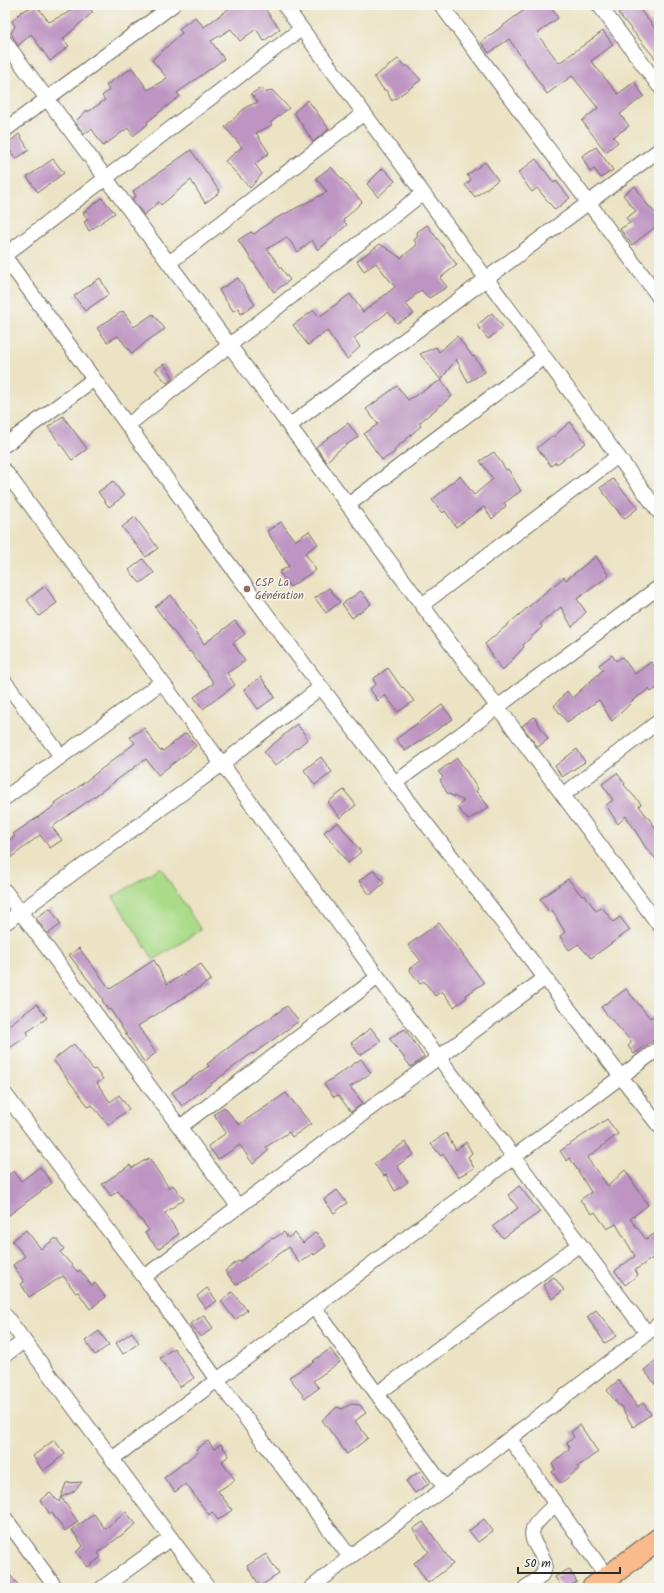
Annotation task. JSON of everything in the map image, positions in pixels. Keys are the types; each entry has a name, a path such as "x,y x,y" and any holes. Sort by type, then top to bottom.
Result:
{"main road":[{"path":"600,1583 659,1539"}],"street":[{"path":"5,130 172,5"},
{"path":"284,5 659,512"},
{"path":"442,5 659,297"},
{"path":"599,5 659,86"},
{"path":"301,29 106,178 6,262 321,687 659,1126"},
{"path":"5,42 659,925"},
{"path":"169,263 364,114"},
{"path":"290,426 659,150"},
{"path":"128,426 423,193"},
{"path":"348,506 544,357"},
{"path":"6,442 94,379"},
{"path":"422,605 618,456"},
{"path":"5,471 378,977 647,1333"},
{"path":"395,782 659,587"},
{"path":"5,682 61,756"},
{"path":"5,798 162,682"},
{"path":"5,923 222,764 321,687"},
{"path":"563,795 659,721"},
{"path":"5,891 238,1206"},
{"path":"180,1127 378,977"},
{"path":"144,1277 545,978"},
{"path":"112,1459 659,1048"},
{"path":"5,1094 144,1277 217,1380 350,1558"},
{"path":"377,1394 580,1244"},
{"path":"314,1307 445,1488"},
{"path":"5,1315 208,1588"},
{"path":"311,1588 510,1439 659,1324"},
{"path":"5,1355 24,1341"},
{"path":"510,1439 555,1504 600,1583"},
{"path":"525,1588 540,1577 545,1569 545,1561 534,1542 532,1533 533,1527 555,1504"},
{"path":"5,1518 56,1588"},
{"path":"102,1588 171,1538"}],"green space":[{"path":"160,867 201,930 154,960 113,897"}],"building":[{"path":"36,5 49,22 67,13 77,5 84,5 93,12 63,39 69,46 50,61 31,34 18,46 11,33 15,26 12,21 21,12"},
{"path":"234,5 262,5 280,29 264,41 256,29 240,41 231,29 211,41 224,59 177,93 180,96 147,122 148,124 133,136 128,128 103,146 92,129 84,134 75,122 87,110 88,112 105,100 102,96 109,90 106,85 132,68 148,90 167,78 152,60 182,33 179,29 195,17 204,27"},
{"path":"531,5 549,5 558,18 537,34 559,63 603,31 613,45 591,61 618,94 634,82 644,96 620,114 629,126 613,137 618,142 606,152 582,121 598,108 572,76 547,94 509,39 489,53 481,42"},
{"path":"628,5 636,5 659,33 659,63 618,13"},
{"path":"398,59 405,67 407,65 421,80 392,101 386,90 384,90 374,77"},
{"path":"261,88 265,93 272,90 289,108 270,123 272,125 256,133 269,153 255,164 262,174 250,188 225,161 242,147 225,127 246,107 258,102 251,94"},
{"path":"308,100 329,129 313,142 294,112"},
{"path":"19,134 29,150 16,159 6,145"},
{"path":"596,147 613,170 601,178 594,169 590,172 582,156"},
{"path":"191,150 220,192 205,203 191,180 161,205 159,202 144,215 132,199 136,196 133,191"},
{"path":"53,159 64,173 38,192 27,177"},
{"path":"536,159 554,183 556,181 570,198 555,210 537,188 532,192 518,173"},
{"path":"485,162 498,180 475,197 465,185 471,180 467,175"},
{"path":"331,167 362,202 343,220 347,225 318,250 312,240 298,252 287,237 267,249 290,280 274,292 238,240 251,232 254,234 273,220 327,192 316,178"},
{"path":"383,168 395,181 378,197 367,184"},
{"path":"635,186 646,203 659,217 659,224 632,245 620,229 630,223 626,218 636,211 623,195"},
{"path":"102,198 115,213 89,231 84,222 88,219 83,213"},
{"path":"427,225 457,265 440,278 447,287 429,298 421,290 406,304 414,314 397,323 388,312 354,338 360,347 347,359 327,331 308,345 293,325 314,310 319,317 350,294 363,312 395,287 376,263 364,271 357,261 380,244 401,258 417,245 414,240 418,236 417,232"},
{"path":"100,278 109,294 85,311 74,296"},
{"path":"238,278 255,305 241,314 239,308 233,311 219,290"},
{"path":"123,311 134,327 153,314 165,329 147,341 132,354 118,336 107,342 97,328"},
{"path":"492,313 503,327 488,339 477,325"},
{"path":"457,336 485,372 468,382 456,359 441,380 420,354 436,347 439,352"},
{"path":"164,364 174,378 167,383 155,370"},
{"path":"441,380 452,396 419,423 421,426 394,450 395,452 382,460 364,434 378,424 366,409 397,386 408,400"},
{"path":"63,416 87,449 72,460 48,427"},
{"path":"570,422 586,443 557,464 556,462 551,466 537,448 552,436 553,437"},
{"path":"348,423 358,437 339,450 326,462 316,447"},
{"path":"494,452 506,470 508,469 521,491 504,503 506,506 492,519 484,507 456,527 445,511 443,513 432,500 460,476 474,495 493,479 480,461"},
{"path":"613,479 638,508 624,519 600,488"},
{"path":"113,481 124,496 109,507 98,492"},
{"path":"135,517 158,548 146,557 122,527"},
{"path":"281,522 295,541 309,531 318,544 305,553 316,570 290,587 279,572 289,566 267,531"},
{"path":"596,556 609,576 577,599 586,612 572,627 561,607 540,624 542,627 523,645 524,647 502,671 485,644 564,577 566,580"},
{"path":"143,559 154,573 140,583 129,570"},
{"path":"45,586 57,603 39,616 27,600"},
{"path":"329,588 340,602 326,613 315,598"},
{"path":"361,591 371,604 352,618 342,604"},
{"path":"171,595 204,644 235,621 245,634 233,643 245,661 227,673 235,685 203,709 194,697 214,683 155,607"},
{"path":"612,655 616,661 622,657 635,674 651,662 659,672 659,686 651,692 649,689 629,703 630,704 612,721 599,700 567,722 554,706 567,691 572,698 603,670 599,665"},
{"path":"388,668 402,688 403,687 414,701 398,712 385,695 378,701 370,689 376,684 373,679"},
{"path":"261,677 275,697 258,709 244,689"},
{"path":"442,705 453,719 405,751 396,739"},
{"path":"534,717 548,739 538,747 522,726"},
{"path":"297,724 308,739 275,766 264,752"},
{"path":"144,728 160,751 163,751 186,733 196,746 158,775 146,759 52,827 62,840 50,848 40,835 5,862 5,843 15,836 13,834 56,805 55,803 68,795 135,743 130,737"},
{"path":"577,749 585,762 562,777 555,766"},
{"path":"321,757 332,772 315,785 304,770"},
{"path":"457,758 478,789 476,791 489,807 468,820 457,807 464,801 447,793 440,780 443,777 438,772"},
{"path":"617,773 625,784 624,785 641,804 639,806 659,832 659,862 646,848 626,816 618,824 606,805 613,800 602,784"},
{"path":"344,790 356,805 340,818 328,802"},
{"path":"338,822 361,852 348,863 324,832"},
{"path":"374,870 384,883 370,895 359,881"},
{"path":"568,879 582,896 585,895 596,911 602,907 613,922 620,917 630,930 591,958 578,944 569,950 560,936 565,932 552,910 549,912 540,899"},
{"path":"50,908 61,924 48,934 36,918"},
{"path":"439,923 484,983 466,995 467,997 454,1007 442,991 435,996 424,981 420,984 409,969 421,961 408,945"},
{"path":"79,948 110,989 154,960 167,984 201,964 211,980 138,1026 156,1053 144,1062 110,1009 108,1010 102,1000 103,999 69,955"},
{"path":"626,989 650,1018 659,1013 659,1036 634,1054 628,1046 632,1042 610,1019 601,1007"},
{"path":"37,1004 47,1018 27,1032 29,1035 5,1051 5,1028"},
{"path":"287,1006 299,1021 253,1054 252,1053 182,1106 172,1092 209,1066 207,1064 241,1038"},
{"path":"371,1028 381,1041 360,1055 351,1043"},
{"path":"405,1029 424,1057 411,1067 389,1038"},
{"path":"74,1044 93,1070 95,1069 103,1079 97,1083 110,1102 119,1095 129,1109 108,1125 92,1105 89,1107 53,1060"},
{"path":"361,1059 371,1073 350,1087 363,1103 351,1112 338,1095 334,1097 324,1084"},
{"path":"286,1093 311,1124 292,1137 289,1132 266,1147 269,1150 253,1164 240,1145 218,1159 208,1146 226,1133 214,1114 224,1107 238,1124 240,1124"},
{"path":"607,1119 618,1134 587,1158 608,1186 625,1170 648,1205 630,1219 646,1239 659,1231 659,1254 635,1270 638,1275 625,1285 615,1271 635,1256 616,1224 607,1229 595,1212 592,1214 580,1200 591,1192 570,1158 567,1161 560,1151"},
{"path":"446,1133 456,1150 466,1142 472,1153 468,1157 474,1168 458,1177 443,1154 441,1156 431,1144"},
{"path":"405,1142 414,1154 397,1166 408,1182 395,1191 386,1175 384,1176 374,1164"},
{"path":"149,1158 169,1188 173,1185 184,1199 165,1213 179,1234 158,1249 145,1233 149,1230 118,1191 111,1196 102,1184 130,1165 132,1168"},
{"path":"40,1167 52,1183 5,1218 5,1177 14,1171 21,1181"},
{"path":"519,1186 540,1212 503,1238 493,1226 518,1208 508,1195"},
{"path":"337,1190 347,1203 334,1213 324,1200"},
{"path":"26,1230 41,1249 56,1238 64,1249 60,1252 78,1272 80,1270 92,1286 95,1283 105,1297 90,1309 78,1292 76,1293 63,1276 29,1297 21,1284 24,1282 13,1265 25,1256 12,1241"},
{"path":"284,1232 288,1238 295,1233 303,1243 316,1232 326,1246 314,1255 313,1253 299,1263 289,1247 236,1285 225,1271 272,1238 273,1239"},
{"path":"554,1277 564,1290 552,1299 543,1285"},
{"path":"207,1288 217,1301 206,1308 197,1296"},
{"path":"232,1292 247,1310 235,1320 221,1301"},
{"path":"596,1310 617,1336 605,1343 587,1317"},
{"path":"204,1315 213,1328 201,1337 190,1324"},
{"path":"99,1331 109,1345 95,1355 85,1341"},
{"path":"132,1332 139,1343 123,1354 116,1343"},
{"path":"174,1348 194,1378 180,1387 160,1358"},
{"path":"330,1349 340,1362 313,1381 319,1388 305,1398 289,1377 314,1362 313,1361"},
{"path":"659,1358 659,1389 644,1370"},
{"path":"619,1380 637,1407 643,1403 651,1414 633,1427 620,1405 619,1406 607,1390"},
{"path":"351,1404 360,1405 366,1413 355,1421 368,1438 347,1454 322,1420 337,1407 342,1409"},
{"path":"580,1425 598,1452 577,1467 579,1469 561,1483 552,1472 555,1469 552,1464 570,1448 567,1443 574,1437 571,1432"},
{"path":"54,1440 65,1454 43,1471 33,1456"},
{"path":"208,1441 214,1449 221,1444 229,1456 222,1461 235,1480 218,1491 232,1510 218,1520 212,1512 209,1515 186,1484 175,1492 164,1478 198,1452 196,1449"},
{"path":"420,1471 429,1484 415,1493 406,1481"},
{"path":"82,1482 73,1492 61,1497 78,1522 65,1531 40,1500 50,1493 59,1502 66,1483"},
{"path":"126,1512 136,1524 98,1553 101,1557 88,1567 76,1552 83,1546 72,1530 94,1514 105,1529"},
{"path":"484,1519 493,1531 478,1542 469,1531"},
{"path":"423,1522 453,1564 428,1583 414,1563 429,1552 413,1529"},
{"path":"266,1554 279,1574 260,1586 247,1566"},
{"path":"5,1569 21,1588 5,1588"},
{"path":"569,1569 577,1582 566,1588 562,1588 555,1577"}],"place":[{"name":"CSP La Génération","path":"247,589"}]}
